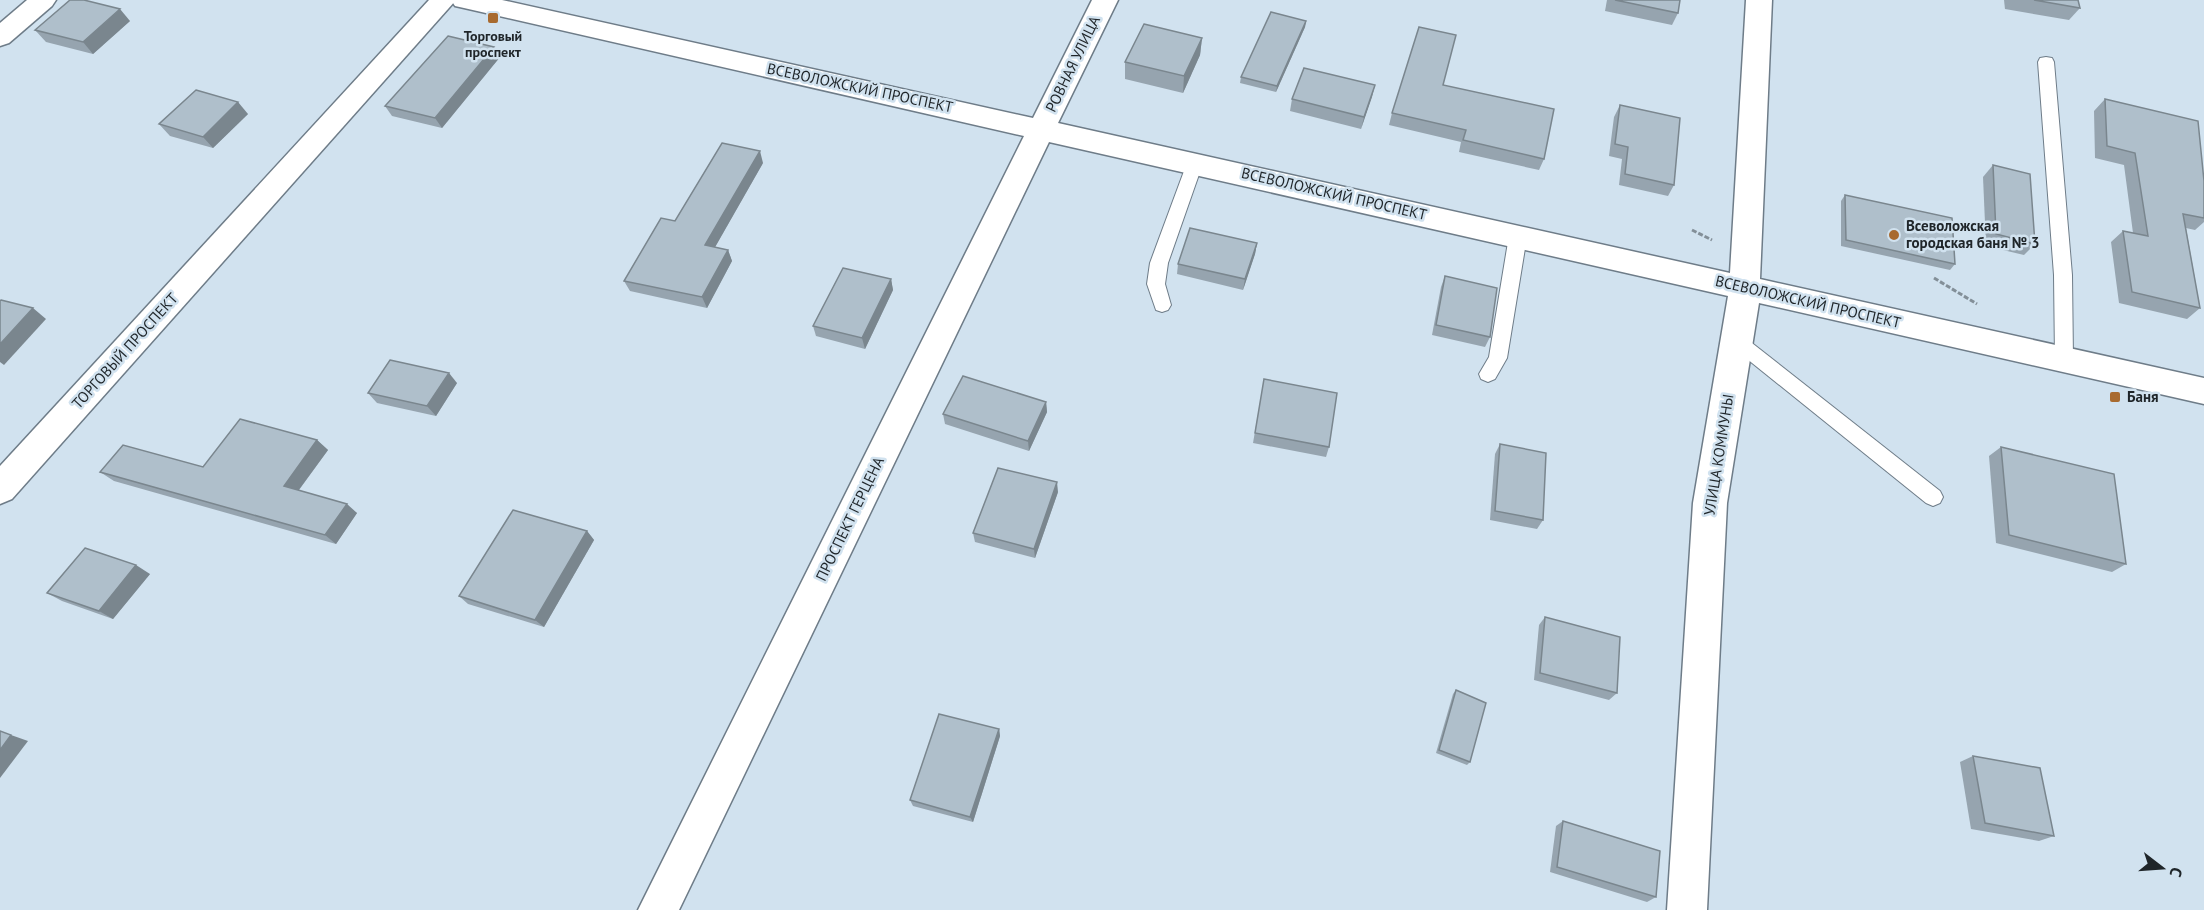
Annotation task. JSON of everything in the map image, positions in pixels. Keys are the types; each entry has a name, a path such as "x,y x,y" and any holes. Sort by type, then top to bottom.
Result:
{"street":[{"path":"0,37 42,0"},
{"name":"ТОРГОВЫЙ ПРОСПЕКТ","path":"0,489 443,0"},
{"name":"ВСЕВОЛОЖСКИЙ ПРОСПЕКТ","path":"464,0 1042,128 2204,391"},
{"name":"РОВНАЯ УЛИЦА","path":"1042,128 1105,0"},
{"name":"УЛИЦА КОММУНЫ","path":"1687,910 1710,503 1744,287 1759,0"},
{"name":"ПРОСПЕКТ ГЕРЦЕНА","path":"658,910 1042,128"}],"lane":[{"path":"2046,62 2063,275 2064,360"},
{"path":"1162,305 1156,284 1159,263 1195,163"},
{"path":"1488,374 1498,358 1518,236"},
{"path":"1737,341 1933,497"}],"building":[{"path":"70,0 84,0 120,9 83,42 35,30"},
{"path":"1615,0 1680,0 1678,13"},
{"path":"2034,0 2078,0 2080,8"},
{"path":"1271,12 1306,21 1277,86 1241,77"},
{"path":"1144,24 1202,38 1184,76 1125,62"},
{"path":"1419,27 1456,35 1443,85 1554,109 1544,159 1463,140 1466,130 1392,113"},
{"path":"448,36 494,47 435,118 385,106"},
{"path":"1304,68 1375,85 1364,117 1292,99"},
{"path":"196,90 238,102 203,137 159,124"},
{"path":"2105,99 2198,121 2204,181 2204,218 2183,214 2200,308 2132,292 2123,231 2148,236 2135,153 2107,146"},
{"path":"1620,105 1680,118 1674,185 1625,174 1628,147 1615,144"},
{"path":"722,143 760,151 705,245 728,250 702,297 624,281 661,218 675,221"},
{"path":"1993,165 2030,174 2035,244 1996,234"},
{"name":"Всеволожская городская баня № 3","path":"1845,195 1952,218 1955,264 1846,240"},
{"path":"1190,228 1257,243 1245,279 1178,264"},
{"path":"843,268 891,279 862,338 813,326"},
{"path":"1445,276 1497,288 1490,337 1436,325"},
{"path":"0,301 33,308 0,344"},
{"path":"390,360 449,373 427,406 368,393"},
{"path":"963,376 1046,402 1028,441 943,414"},
{"path":"1264,379 1337,393 1329,447 1255,433"},
{"path":"240,419 317,440 284,486 347,504 325,535 100,472 123,445 203,467"},
{"path":"1500,444 1546,453 1543,520 1495,511"},
{"path":"2001,447 2114,474 2126,564 2009,535"},
{"path":"998,468 1057,482 1034,549 973,533"},
{"path":"513,510 587,531 535,620 459,596"},
{"path":"85,548 136,565 99,611 47,593"},
{"path":"1545,617 1620,637 1617,693 1540,673"},
{"path":"1456,690 1486,703 1470,762 1439,750"},
{"path":"939,714 999,729 970,817 910,800"},
{"path":"0,731 11,735 0,750"},
{"path":"1973,756 2040,768 2054,836 1985,823"},
{"path":"1563,821 1660,851 1656,897 1557,867"}],"place":[{"name":"Торговый проспект","path":"493,18"},
{"name":"Всеволожская городская баня № 3","path":"1894,235"},
{"name":"Баня","path":"2115,397"}]}
